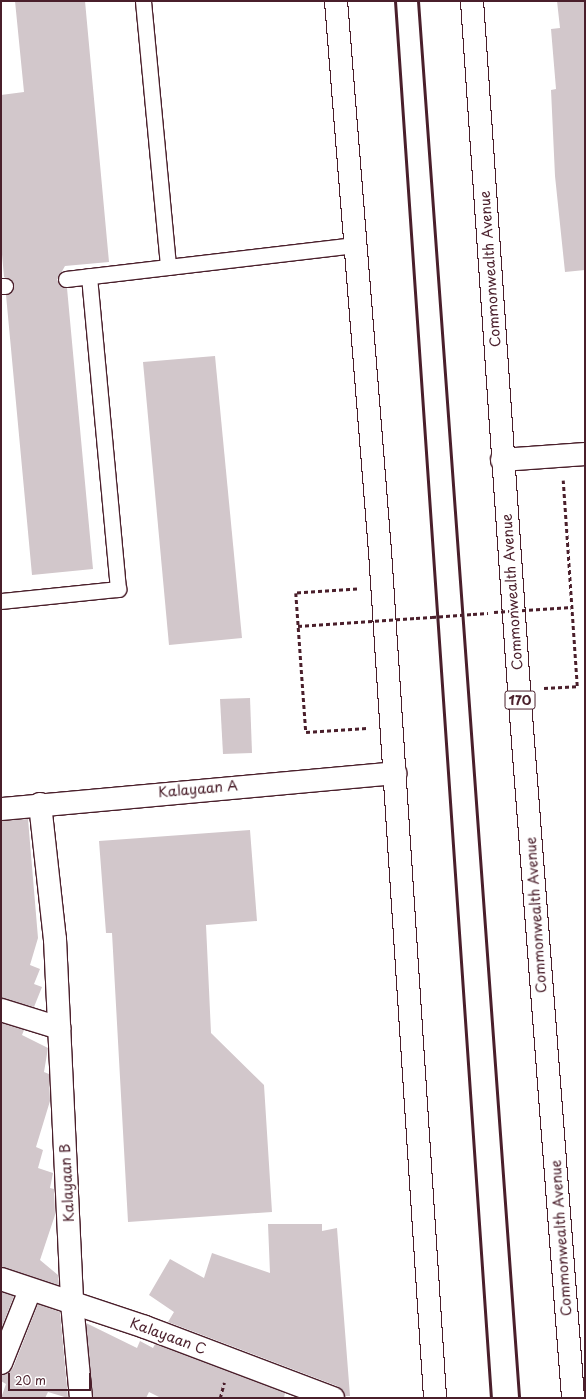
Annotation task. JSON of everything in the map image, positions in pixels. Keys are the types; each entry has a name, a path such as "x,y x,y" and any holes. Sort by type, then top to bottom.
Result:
{"main road":[{"path":"336,1 357,245 392,726 434,1398"},
{"name":"Commonwealth Avenue","path":"472,1 502,460 573,1398"},
{"path":"502,460 585,454"},
{"name":"Kalayaan A","path":"1,809 40,804 395,773"},
{"name":"Kalayaan B","path":"40,804 55,939 72,1303 81,1398"},
{"path":"1,1010 59,1028"},
{"name":"Kalayaan C","path":"1,1278 30,1290 72,1303 333,1398"},
{"path":"1,1363 30,1290"}],"lane":[{"path":"144,1 168,267"},
{"path":"66,279 357,245"},
{"path":"1,601 118,589 89,276"}],"path":[{"path":"519,689 577,686 561,456"},
{"path":"382,587 296,593 298,626 306,732 392,726"},
{"path":"298,626 572,607"}],"building":[{"path":"15,1 85,1 109,262 65,266 57,280 67,288 93,569 32,575 6,295 14,286 4,277 1,243 1,95 24,92"},
{"path":"557,1 585,1 585,270 565,272 555,176 551,90 556,89 551,29 560,28"},
{"path":"215,356 242,638 169,645 143,362"},
{"path":"250,698 252,753 223,754 220,699"},
{"path":"28,819 38,938 30,965 40,969 34,984 42,987 34,1007 1,998 1,821"},
{"path":"250,830 257,921 206,925 211,1033 264,1085 272,1212 128,1222 112,933 106,933 99,841"},
{"path":"1,1023 24,1030 22,1035 48,1048 44,1072 49,1074 50,1101 36,1147 43,1150 38,1168 53,1173 50,1188 54,1189 55,1215 40,1260 58,1275 59,1285 1,1267"},
{"path":"268,1224 322,1224 322,1231 337,1228 350,1396 345,1396 337,1386 168,1322 174,1312 149,1295 170,1259 204,1278 212,1253 270,1273"},
{"path":"1,1292 14,1296 1,1329"},
{"path":"38,1304 60,1312 68,1398 48,1392 45,1398 1,1398 6,1384 1,1381 1,1375 13,1368"},
{"path":"86,1323 137,1348 140,1341 153,1348 155,1344 285,1393 284,1398 161,1398 149,1392 146,1398 93,1398"}],"railway":[{"path":"395,1 491,1398"},
{"path":"418,1 519,1398"}]}
